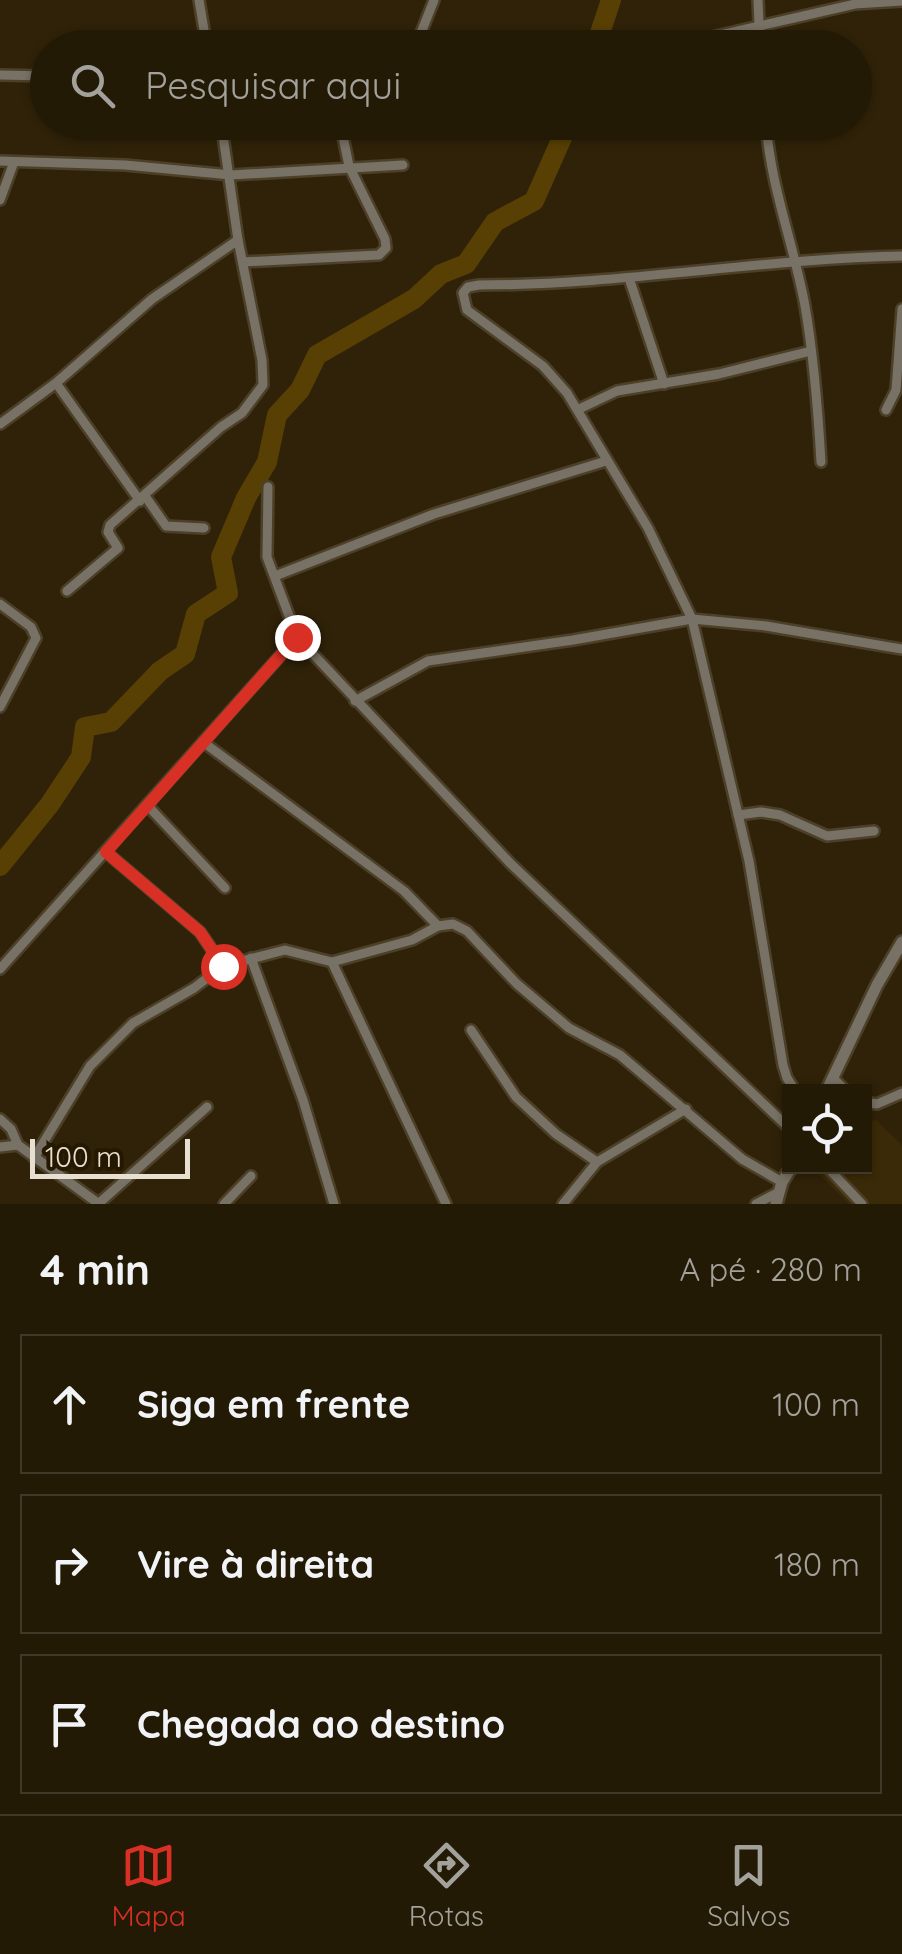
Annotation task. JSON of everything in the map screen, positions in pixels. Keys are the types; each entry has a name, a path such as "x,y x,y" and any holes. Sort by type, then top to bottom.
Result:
{"street":[{"path":"198,0 204,30"},
{"path":"423,30 434,0"},
{"path":"758,0 758,30"},
{"path":"738,30 855,4 902,2"},
{"path":"0,74 30,75"},
{"path":"67,592 118,548 107,528 242,413 263,385 224,140"},
{"path":"242,262 378,255 386,248 349,166 344,140"},
{"path":"767,140 795,260 811,351 820,462"},
{"path":"0,161 125,165 231,174 403,165"},
{"path":"0,200 14,162"},
{"path":"0,424 56,383 152,299 238,240"},
{"path":"791,1084 783,1065 738,815 692,619 648,528 579,409 543,366 467,310 462,293 479,285 630,278 795,260 902,256"},
{"path":"630,278 664,384"},
{"path":"886,410 896,390 902,309"},
{"path":"579,409 609,393 811,351"},
{"path":"56,383 166,526 204,528"},
{"path":"275,576 434,514 606,461"},
{"path":"268,487 267,557 297,637 510,863 782,1121"},
{"path":"0,604 31,627 36,638 0,707"},
{"path":"356,701 428,661 692,619 766,626 902,649"},
{"path":"0,969 297,637"},
{"path":"204,742 404,891 438,926"},
{"path":"148,806 225,888"},
{"path":"738,815 780,815 827,836 874,831"},
{"path":"106,852 200,932 223,966"},
{"path":"34,1158 90,1066 133,1023 194,988 223,966 284,950 332,962 453,924 467,931 550,1013 569,1028 620,1054 779,1192 756,1204"},
{"path":"830,1084 902,942"},
{"path":"251,958 303,1100 334,1204"},
{"path":"332,962 446,1204"},
{"path":"471,1030 516,1097 556,1134 598,1162"},
{"path":"833,1078 839,1084"},
{"path":"872,1103 902,1093"},
{"path":"0,1119 11,1129 18,1145 99,1204 207,1107"},
{"path":"563,1204 598,1162 686,1109"},
{"path":"0,1147 18,1145"},
{"path":"834,1174 862,1204"},
{"path":"224,1204 252,1176"}],"shaded area":[{"path":"875,1119 902,1145 902,1204 849,1204 819,1174 872,1174"}],"waterway":[{"path":"601,30 611,0"},
{"path":"0,866 50,804 81,757 85,727 111,722 160,671 185,654 196,614 228,593 221,557 246,498 267,462 277,415 300,390 317,355 414,299 441,274 466,264 495,222 534,201 561,140"}],"route":[{"path":"223,966 200,932 106,852 297,637"}]}
